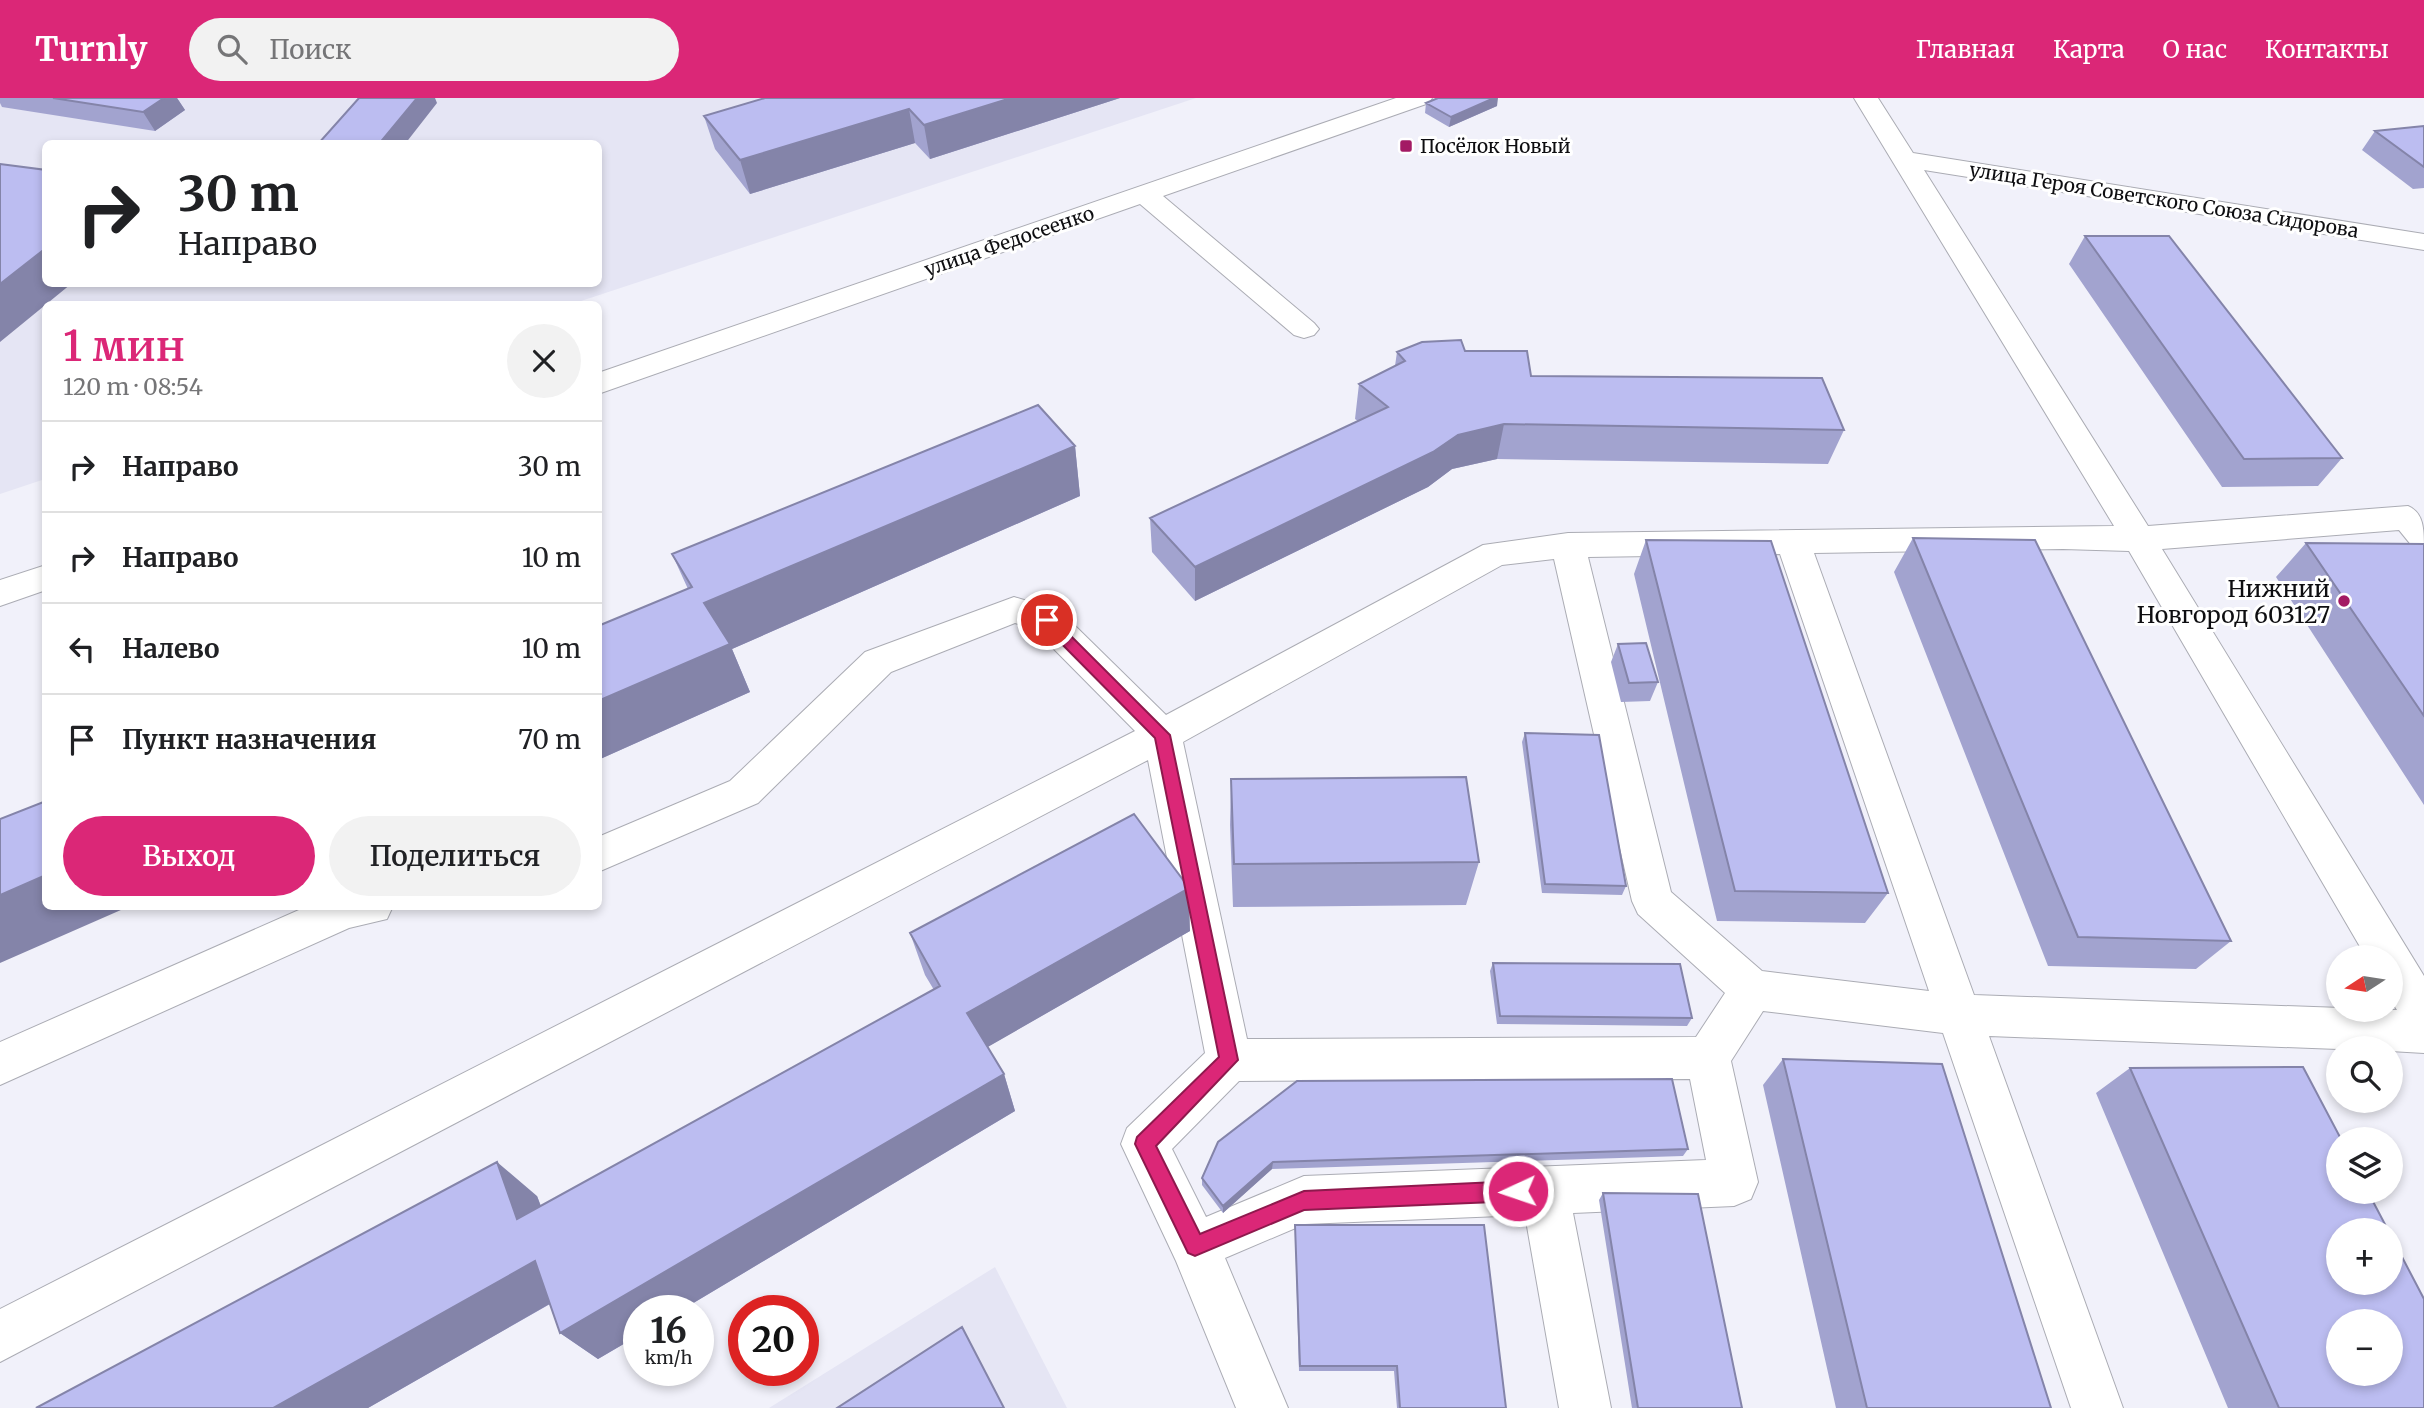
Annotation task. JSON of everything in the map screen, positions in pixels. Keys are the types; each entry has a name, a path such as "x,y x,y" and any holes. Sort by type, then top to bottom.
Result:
{"street":[{"name":"улица Федосеенко","path":"602,383 1420,98"},
{"path":"1866,98 2139,539 2382,945"},
{"name":"улица Героя Советского Союза Сидорова","path":"1904,159 2424,242"},
{"path":"1144,194 1304,328"},
{"path":"0,1336 1162,735 1495,554 1568,545 2139,539 2408,518 2424,538"},
{"path":"1793,541 2097,1408"},
{"path":"1568,545 1653,901 1752,990 1961,1014 2424,1032"},
{"path":"0,593 42,578"},
{"path":"602,853 744,793 878,662 1014,610 1047,620 1162,735 1229,1060"},
{"path":"0,1064 344,910"},
{"path":"2403,980 2424,1015"},
{"path":"1195,1246 1304,1200 1734,1182 1708,1058 1752,990"},
{"path":"1262,1408 1195,1246 1144,1144 1229,1060 1708,1058"},
{"path":"1545,1190 1585,1408"}],"shaded area":[{"path":"0,98 1196,98 581,301 42,301 42,480 0,494"},
{"path":"995,1267 1067,1408 769,1408 804,1386 819,1386 819,1377"}],"building":[{"path":"53,98 164,98 143,112"},
{"path":"359,98 417,98 382,140 322,140"},
{"path":"765,98 1011,98 924,125 909,109 740,160 704,116"},
{"path":"1438,98 1494,98 1451,117 1426,103"},
{"path":"2424,126 2424,167 2375,131"},
{"path":"0,164 42,169 42,251 0,284"},
{"path":"2085,236 2169,236 2342,458 2244,459"},
{"path":"1461,340 1465,351 1527,351 1531,376 1822,378 1844,430 1504,424 1458,435 1433,452 1195,567 1150,518 1388,407 1359,384 1405,361 1397,352 1422,342"},
{"path":"1038,405 1075,446 704,603 730,644 602,699 602,624 692,587 672,554"},
{"path":"1913,538 2035,540 2231,941 2078,937"},
{"path":"1646,540 1771,541 1888,893 1735,891"},
{"path":"2306,543 2424,544 2424,716"},
{"path":"1646,643 1658,682 1629,683 1618,644"},
{"path":"1525,733 1599,735 1626,886 1545,884"},
{"path":"1466,777 1479,862 1234,864 1231,779"},
{"path":"42,803 42,877 0,895 0,819"},
{"path":"1134,814 1189,888 967,1013 1004,1074 560,1333 535,1261 273,1408 36,1408 497,1162 517,1219 940,986 910,933"},
{"path":"1493,963 1680,964 1692,1018 1500,1016"},
{"path":"1783,1059 1942,1064 2051,1408 1867,1408"},
{"path":"2303,1067 2335,1127 2326,1127 2326,1204 2374,1204 2382,1218 2326,1218 2326,1295 2403,1295 2403,1259 2424,1299 2424,1408 2279,1408 2130,1068"},
{"path":"1672,1079 1688,1149 1273,1162 1223,1206 1202,1178 1218,1142 1297,1081"},
{"path":"1603,1193 1698,1194 1742,1408 1638,1408"},
{"path":"1295,1225 1484,1225 1506,1408 1400,1408 1397,1366 1300,1366"},
{"path":"962,1327 1004,1408 837,1408"}],"place":[{"name":"Посёлок Новый","path":"1406,146"},
{"name":"Нижний Новгород 603127","path":"2344,601"}],"route":[{"path":"1047,620 1097,673 1162,735 1229,1060 1144,1144 1195,1246 1304,1200 1518,1191"}]}
